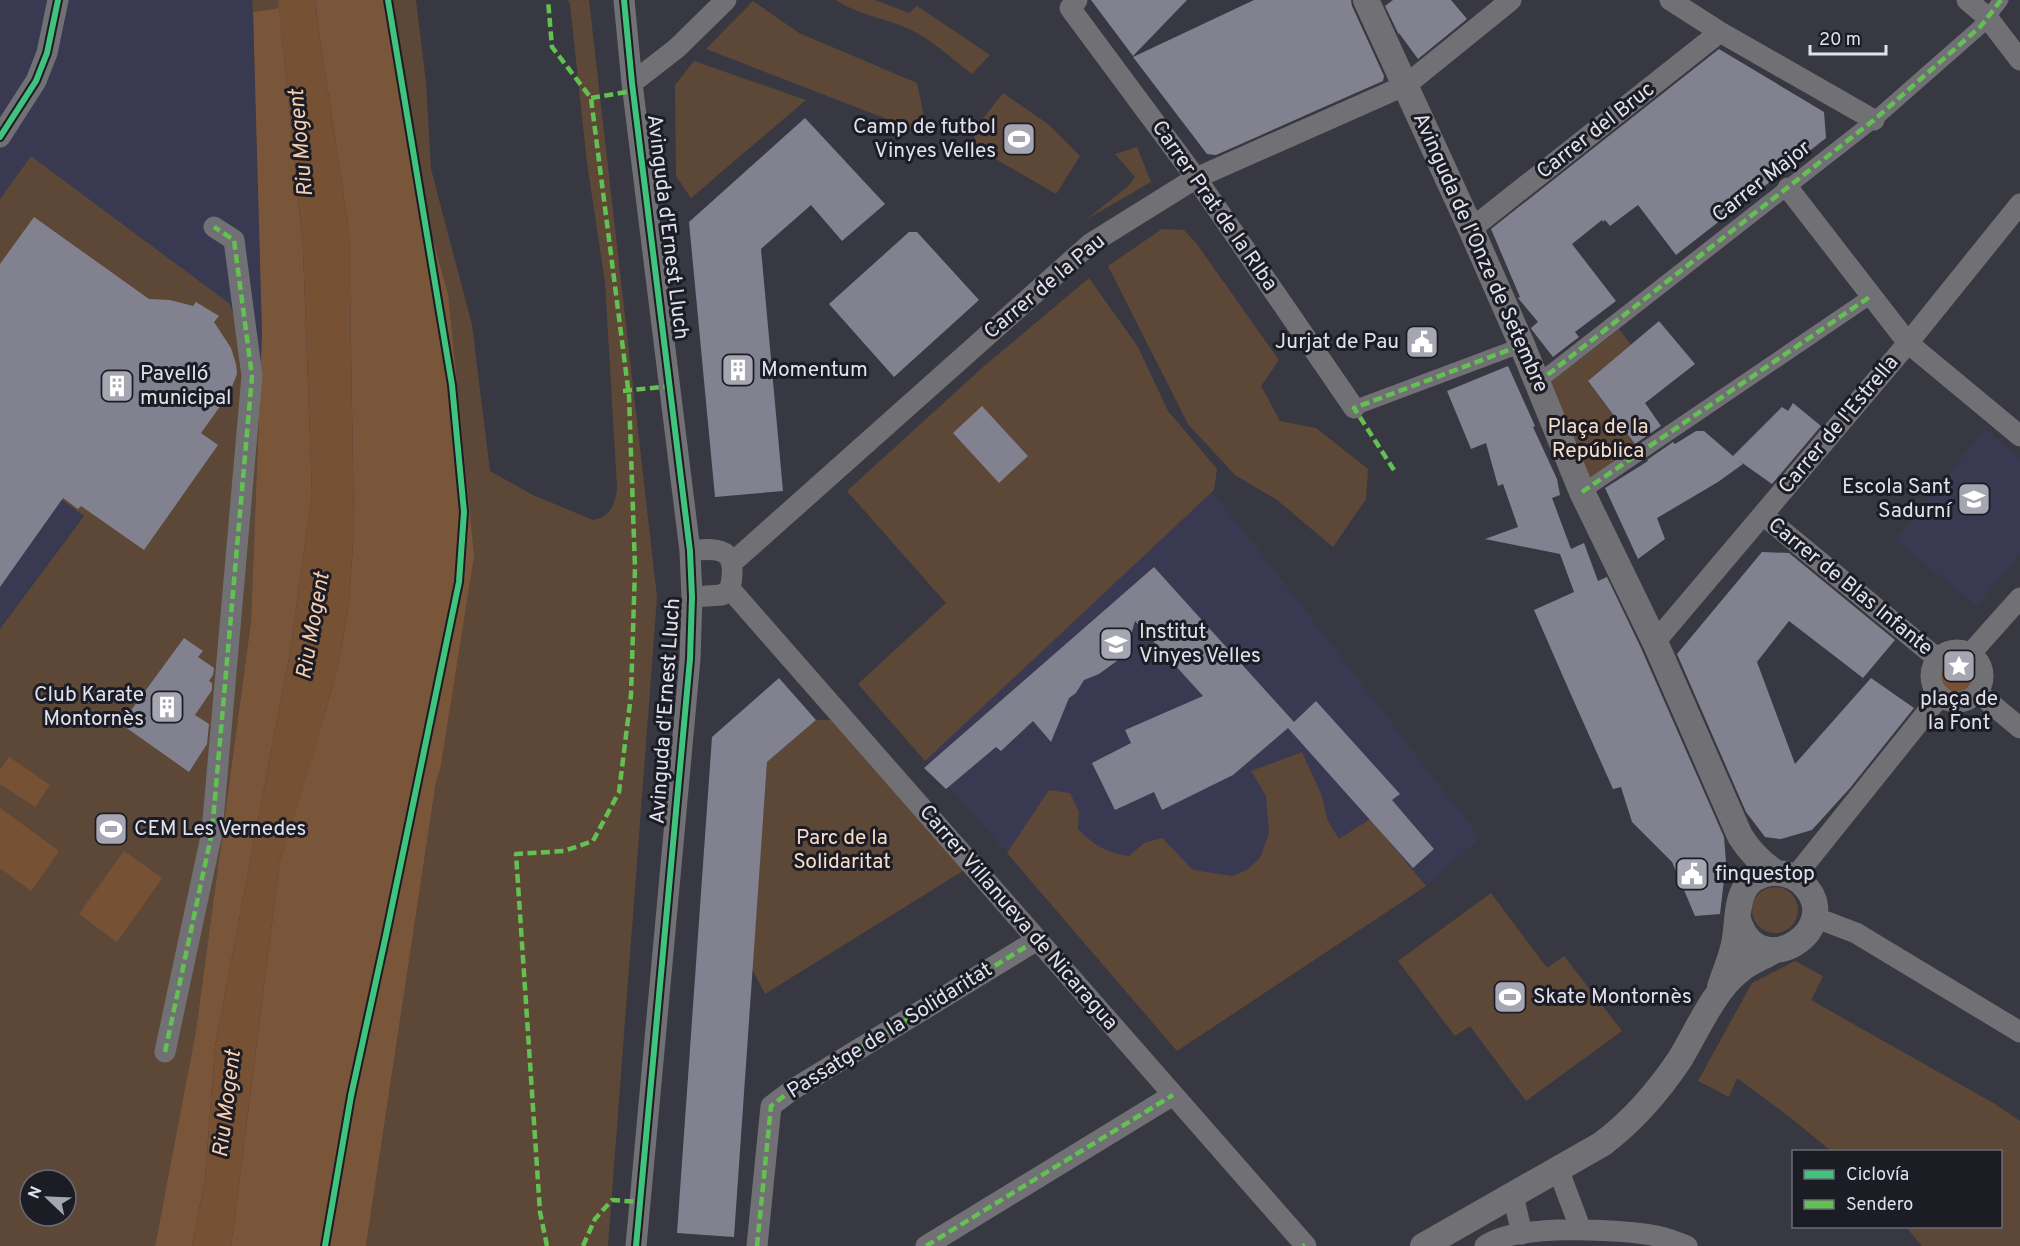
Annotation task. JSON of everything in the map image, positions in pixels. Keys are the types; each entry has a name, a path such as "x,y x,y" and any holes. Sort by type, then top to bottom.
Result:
{"street":[{"path":"0,137 36,81 47,53 57,0"},
{"name":"Avinguda d'Ernest Lluch","path":"624,0 632,83 690,551 692,597 690,658 636,1246"},
{"path":"632,83 677,48 726,0"},
{"name":"Avinguda de l'Onze de Setembre","path":"1366,0 1522,345 1582,492 1655,642 1740,836"},
{"name":"Carrer de la Pau","path":"733,562 1090,244 1196,178 1406,85 1511,0"},
{"path":"1670,0 1720,32 1874,120"},
{"path":"1967,0 1987,17 2020,60"},
{"name":"Carrer Major","path":"1537,383 1874,120 1981,26 2001,0"},
{"name":"Carrer Prat de la RIba","path":"1073,4 1354,408"},
{"name":"Carrer del Bruc","path":"1471,229 1720,32"},
{"path":"1788,188 1908,343 2020,436"},
{"name":"Carrer de l'Estrella","path":"1655,642 1908,343 2020,204"},
{"path":"165,1052 212,832 252,376 234,240 214,227"},
{"path":"1582,492 1871,296"},
{"path":"1354,408 1522,345"},
{"name":"Carrer de Blas Infante","path":"1763,516 1938,659"},
{"path":"690,551 706,549 723,552 733,562 734,572 730,589 722,595 692,597"},
{"name":"Carrer Villanueva de Nicaragua","path":"730,589 1305,1246"},
{"path":"1970,654 2020,598"},
{"path":"1962,650 1970,654 1979,662 1983,672 1982,684 1977,692 1973,697 1963,701 1949,701 1940,696 1931,678 1933,666 1938,659 1951,651 1962,650"},
{"path":"1977,692 2020,728"},
{"path":"1740,836 1747,848 1762,864 1785,875 1806,888 1812,897 1814,917 1806,936 1786,949 1766,949 1750,941 1744,934 1739,906 1754,879 1760,876 1785,875 1940,696"},
{"path":"1714,1001 1734,947 1746,867 1740,836"},
{"path":"1814,917 1856,933 2020,1032"},
{"name":"Passatge de la Solidaritat","path":"757,1246 771,1106 792,1090 1037,940"},
{"path":"1423,1246 1486,1208 1602,1144 1623,1128 1659,1090 1714,1001 1739,970 1775,950"},
{"path":"926,1246 1173,1095"},
{"path":"1558,1169 1581,1230"},
{"path":"1513,1195 1522,1234"},
{"path":"1485,1246 1506,1237 1550,1229 1659,1236 1687,1246"}],"shaded area":[{"path":"0,0 252,0 262,334 260,387 230,304 31,156 0,199"},
{"path":"316,0 386,0 416,176 448,294 474,556 440,770 436,782 366,1246 231,1246 280,860 324,717 339,661 349,604 354,528 349,231"},
{"path":"279,8 303,248 312,494 290,652 215,1047 205,1179 192,1246 155,1246 196,1030 251,621 262,334 253,12"},
{"name":"Institut Vinyes Velles","path":"1059,303 1255,545 1480,838 1426,886 1418,875 1270,974 1177,1051 858,684 946,603 847,491"},
{"name":"Escola Sant Sadurní","path":"1985,429 2020,458 2020,554 1977,606 1895,540"},
{"path":"0,455 84,515 0,629"}],"green space":[{"path":"252,0 278,0 279,8 253,12"},
{"path":"386,0 416,0 426,83 431,169 472,325 490,471 533,495 593,520 604,516 611,508 617,487 605,282 587,163 568,0 589,0 657,597 608,1246 366,1246 436,782 440,770 448,294 416,176"},
{"path":"836,0 875,0 909,13 917,6 990,55 972,74 912,30 860,12"},
{"path":"753,1 799,33 917,83 928,135 706,49"},
{"path":"694,61 806,100 691,198 676,176 675,85"},
{"name":"Camp de futbol Vinyes Velles","path":"1003,93 1048,124 1080,156 1056,194 975,147 974,130"},
{"path":"1137,147 1151,182 1087,219 1128,186 1135,177 1115,154"},
{"name":"CEM Les Vernedes","path":"31,156 230,304 260,387 251,621 196,1030 155,1246 0,1246 0,629 84,516 0,455 0,199"},
{"path":"1162,229 1184,230 1196,243 1279,360 1261,386 1280,421 1316,428 1368,469 1366,499 1333,547 1277,500 1235,475 1188,424 1108,266"},
{"path":"1089,278 1138,347 1168,411 1217,469 1214,490 925,761 858,684 946,603 847,491 982,368"},
{"name":"Plaça de la República","path":"1619,329 1631,345 1588,382 1637,447 1585,481 1547,385"},
{"name":"Parc de la Solidaritat","path":"816,720 837,720 966,869 765,994 752,969 767,762"},
{"path":"1302,752 1322,796 1327,819 1339,839 1370,819 1426,886 1177,1051 1007,853 1049,790 1070,793 1079,812 1078,829 1095,844 1107,850 1129,856 1144,843 1162,838 1193,870 1232,876 1247,870 1260,858 1269,833 1266,796 1251,771"},
{"path":"1775,887 1791,894 1798,910 1791,926 1775,933 1759,926 1752,910 1759,894"},
{"name":"Skate Montornès","path":"1491,893 1547,968 1564,956 1622,1031 1526,1101 1470,1026 1455,1036 1398,961"},
{"path":"1795,961 1823,976 1811,1000 1995,1104 2020,1121 2020,1246 1922,1246 1907,1228 2002,1228 2002,1150 1830,1150 1737,1078 1729,1097 1698,1081 1752,983"}],"water":[{"name":"Riu Mogent","path":"278,0 316,0 349,231 354,528 349,604 339,661 321,728 280,860 231,1246 192,1246 205,1179 215,1047 290,652 312,494 303,248"},
{"path":"1955,655 1968,661 1974,674 1968,687 1955,693 1942,687 1936,674 1942,661"},
{"path":"9,757 50,785 35,807 0,784 0,770"},
{"path":"0,808 59,851 31,891 0,868"},
{"path":"124,851 162,878 117,942 79,914"}],"building":[{"path":"1091,0 1187,0 1133,56"},
{"path":"1254,0 1351,0 1384,76 1383,81 1216,155 1207,154 1133,57"},
{"path":"1393,0 1451,0 1467,19 1418,59 1399,33 1399,35 1385,6"},
{"path":"1719,49 1824,112 1826,138 1676,255 1638,205 1610,226 1602,220 1572,244 1616,301 1575,332 1579,337 1553,357 1531,328 1538,322 1518,298 1520,297 1491,229"},
{"name":"Momentum","path":"805,118 885,204 842,241 811,205 761,249 783,491 715,497 689,222"},
{"name":"Pavelló municipal","path":"34,217 149,299 170,300 193,306 196,302 219,316 214,322 231,348 237,374 229,394 201,433 218,445 144,550 81,506 78,509 63,498 0,587 0,264"},
{"path":"909,232 917,232 979,300 894,377 829,304"},
{"path":"1659,321 1695,364 1645,403 1661,426 1635,444 1588,381"},
{"path":"1508,366 1557,479 1560,495 1552,498 1571,549 1584,543 1598,581 1607,577 1641,648 1724,837 1726,862 1720,914 1695,916 1672,862 1632,822 1621,787 1613,789 1568,688 1534,610 1574,592 1560,554 1485,539 1518,527 1503,484 1498,486 1486,443 1471,449 1447,391"},
{"path":"1793,403 1821,426 1772,484 1738,460 1743,464 1718,482 1657,518 1665,539 1638,559 1605,488 1673,442 1675,444 1696,431 1704,431 1733,456 1782,407 1788,411"},
{"path":"982,406 1028,456 999,483 953,433"},
{"path":"1762,552 1789,553 1895,640 1863,678 1789,621 1757,662 1795,764 1871,678 1914,708 1850,788 1812,830 1781,839 1765,837 1746,812 1677,654"},
{"path":"1154,567 1294,722 1316,701 1400,794 1392,800 1434,849 1413,868 1288,728 1233,775 1162,810 1154,792 1115,810 1092,763 1131,743 1125,730 1203,696 1135,621 1125,655 1099,674 1084,680 1076,693 1069,698 1051,742 1033,721 1001,751 996,747 946,789 924,768"},
{"name":"Club Karate Montornès","path":"184,638 203,651 198,657 214,668 209,681 212,683 212,690 195,715 209,724 207,744 189,772 121,724"},
{"path":"779,678 816,720 767,762 734,1237 677,1233 712,737"}],"marked path":[{"path":"547,1246 540,1212 516,854 564,851 593,841 619,792 631,695 635,568 629,396 591,98 552,47 548,0"},
{"path":"1537,383 1874,120 1981,26 2001,0"},
{"path":"591,98 633,91"},
{"path":"165,1052 212,832 252,376 234,240 214,227"},
{"path":"1582,492 1871,296"},
{"path":"1394,470 1354,408 1522,345"},
{"path":"623,391 670,386"},
{"path":"757,1246 771,1106 792,1090 1037,940"},
{"path":"926,1246 1173,1095"},
{"path":"583,1246 595,1219 612,1200 640,1202"}],"cycle path":[{"path":"0,137 36,81 47,53 58,0"},
{"path":"325,1246 351,1096 459,582 464,512 452,385 388,0"},
{"path":"624,0 632,83 690,551 692,597 690,659 636,1246"}],"place":[{"name":"Camp de futbol Vinyes Velles","path":"1019,139"},
{"name":"Jurjat de Pau","path":"1422,342"},
{"name":"Momentum","path":"738,370"},
{"name":"Pavelló municipal","path":"117,386"},
{"name":"Escola Sant Sadurní","path":"1974,499"},
{"name":"Institut Vinyes Velles","path":"1116,644"},
{"name":"plaça de la Font","path":"1959,666"},
{"name":"Club Karate Montornès","path":"167,707"},
{"name":"CEM Les Vernedes","path":"111,829"},
{"name":"finquestop","path":"1692,874"},
{"name":"Skate Montornès","path":"1510,997"}]}
